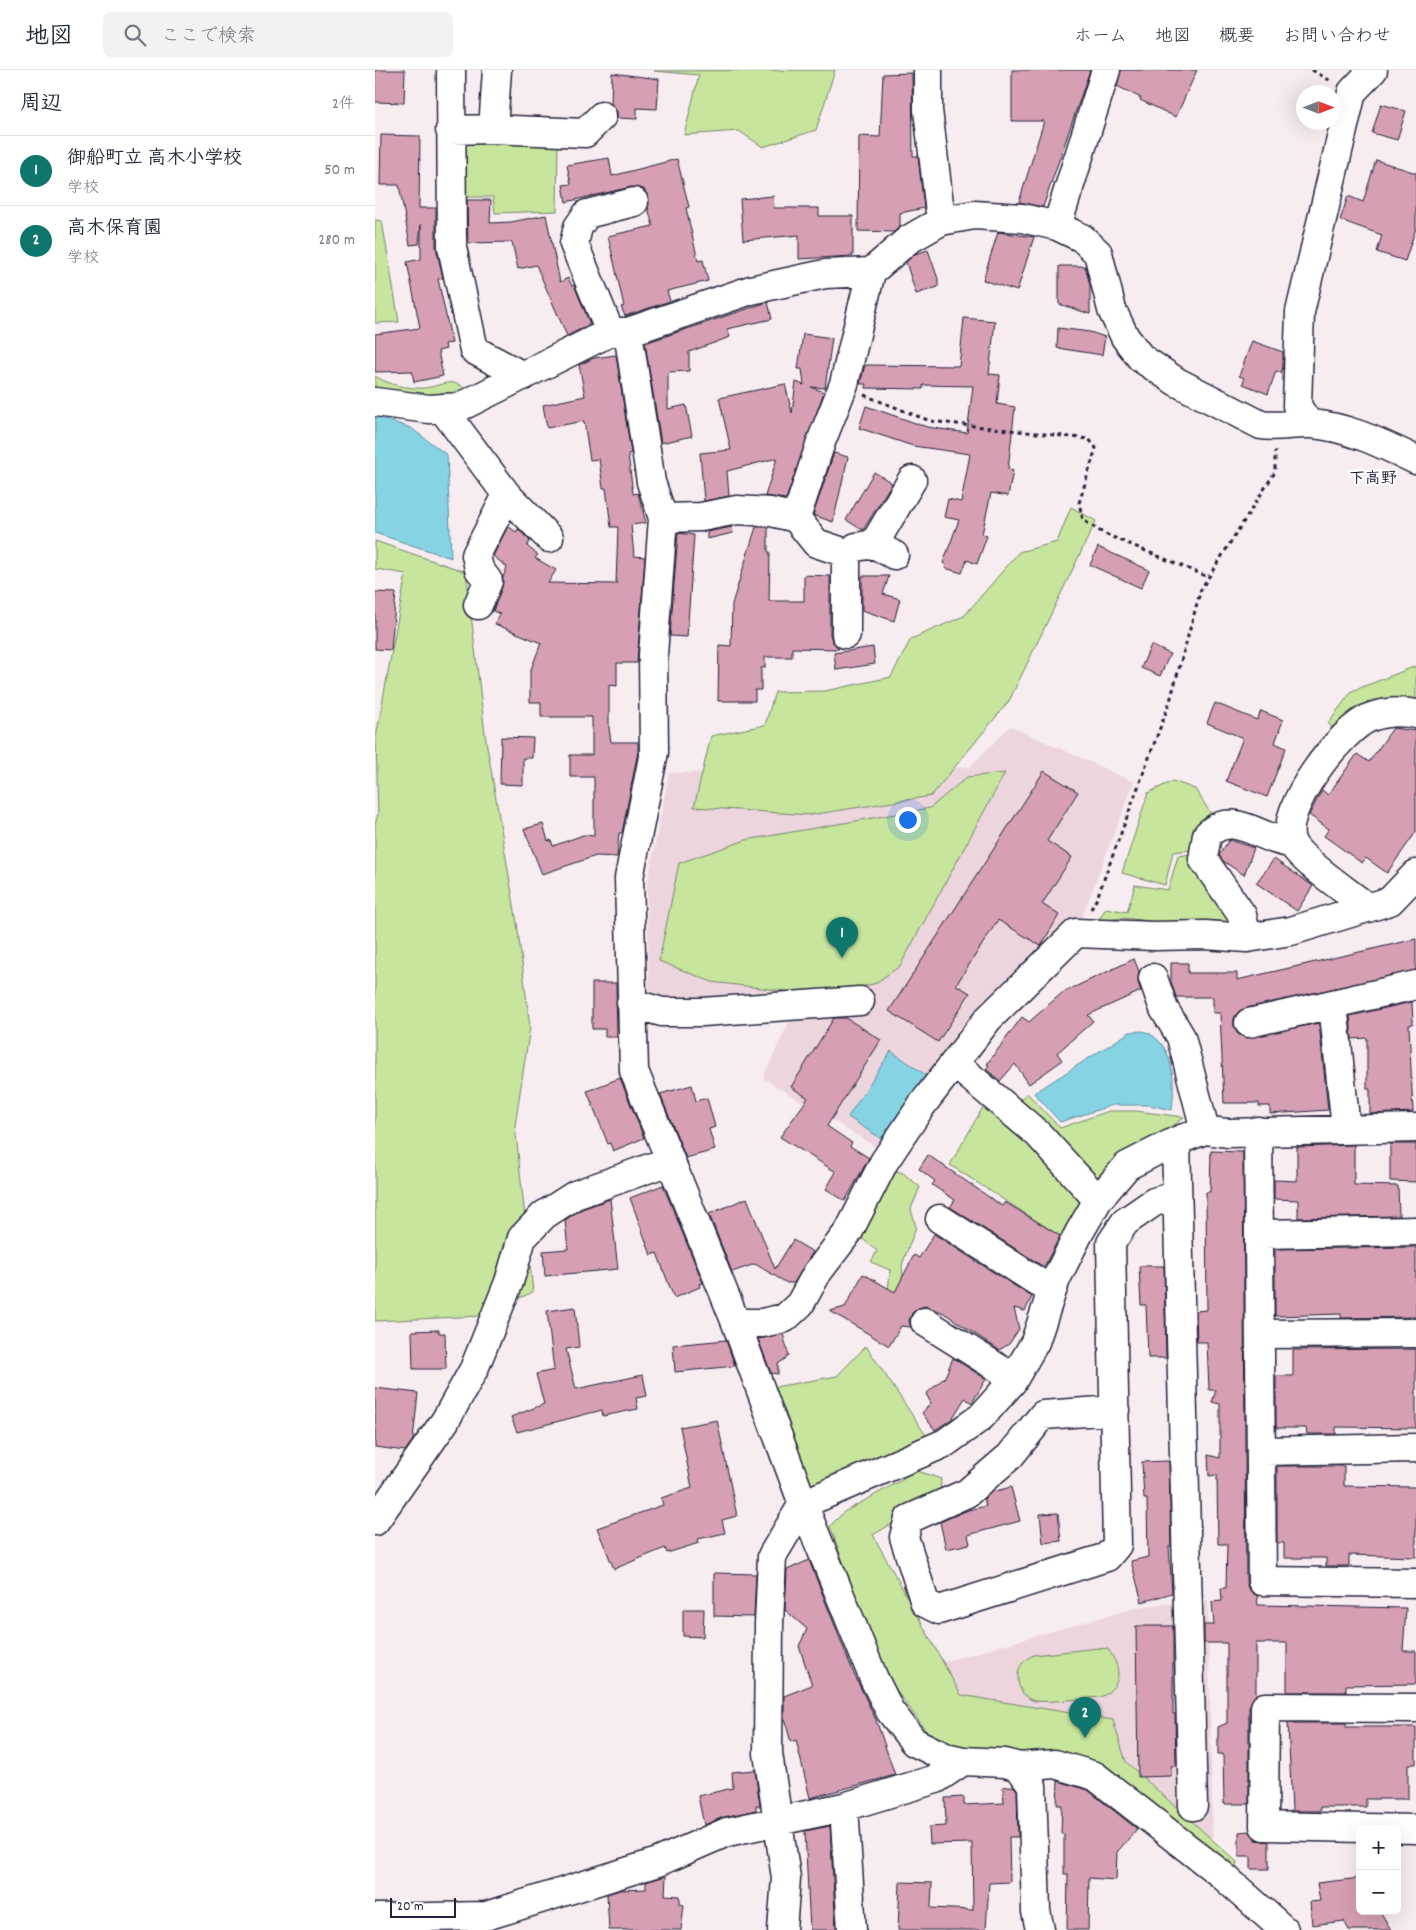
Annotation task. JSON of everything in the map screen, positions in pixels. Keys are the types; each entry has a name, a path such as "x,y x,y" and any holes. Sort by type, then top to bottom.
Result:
{"street":[{"path":"451,70 452,247 474,350 523,376"},
{"path":"493,129 497,70"},
{"path":"928,70 928,110 941,221"},
{"path":"1057,226 1106,70"},
{"path":"1309,424 1297,406 1300,312 1352,92 1373,70"},
{"path":"450,130 493,129 585,133 602,116"},
{"path":"634,202 587,214 578,227 574,244 619,332 651,482 663,518 653,655 654,752 629,878 634,1071 736,1323 803,1504 874,1680 890,1711 914,1742 945,1757 963,1761 1005,1763 1019,1767 1055,1764 1095,1776 1222,1875 1284,1930"},
{"path":"796,518 821,442 844,384 871,272 908,240 941,221 974,215 1022,218 1057,226 1082,238 1098,253 1112,310 1125,337 1141,358 1177,382 1261,425 1275,428 1309,424 1324,425 1366,436 1416,460"},
{"path":"375,402 429,408 460,407 619,332 751,290 825,274 871,272"},
{"path":"442,408 507,495 549,538"},
{"path":"663,518 701,517 737,510 771,512 796,518 816,543 846,553 859,546 884,550 912,480"},
{"path":"478,605 488,581 479,570 476,555 507,495"},
{"path":"846,553 846,634"},
{"path":"1368,908 1305,857 1292,843 1291,823 1307,781 1335,746 1370,717 1395,712 1416,714"},
{"path":"1247,938 1242,915 1203,859 1207,835 1222,824 1229,823 1239,825 1278,842 1292,843"},
{"path":"736,1323 762,1323 785,1318 801,1304 817,1274 849,1231 884,1162 922,1105 988,1019 1076,933 1155,936 1205,935 1247,938 1291,931 1390,901 1416,874"},
{"path":"1153,978 1164,1010 1181,1037 1205,1130"},
{"path":"1249,1023 1416,985"},
{"path":"631,1003 662,1012 702,1012 860,1001"},
{"path":"1333,1004 1347,1129"},
{"path":"954,1063 1038,1134 1098,1200"},
{"path":"782,1930 786,1878 776,1820 768,1753 769,1624 772,1556 803,1504 945,1442 981,1417 1014,1378 1035,1342 1052,1291 1079,1233 1098,1200 1127,1166 1175,1140 1205,1130 1227,1133 1416,1128"},
{"path":"1258,1131 1262,1581 1416,1583"},
{"path":"1175,1140 1189,1591 1193,1806"},
{"path":"375,1522 445,1421 474,1369 509,1282 522,1238 545,1215 575,1195 669,1161"},
{"path":"1115,1410 1043,1416 1010,1456 967,1493 909,1519 904,1538 925,1603 939,1610 1107,1557 1117,1545 1115,1410 1111,1243 1125,1222 1154,1202 1177,1195"},
{"path":"940,1219 1052,1291"},
{"path":"1259,1234 1416,1231"},
{"path":"925,1322 1014,1378"},
{"path":"1260,1334 1416,1333"},
{"path":"1261,1451 1416,1448"},
{"path":"1416,1708 1265,1707 1263,1826 1416,1829"},
{"path":"375,1918 485,1916 657,1862 727,1832 844,1806 936,1779 963,1761"},
{"path":"1019,1767 1032,1785 1036,1911 1040,1930"},
{"path":"844,1806 851,1930"}],"path":[{"path":"844,384 853,390 930,421 1003,431 1089,439 1096,448 1079,503 1083,520 1103,533 1208,577"},
{"path":"1076,933 1101,888 1170,701 1201,589 1275,472 1275,428"}],"shaded area":[{"path":"1010,726 1134,782 1082,917 992,999 884,1152 763,1078 791,1018 649,1015 647,886 669,773 970,767"},
{"path":"1208,1600 1213,1861 1102,1764 893,1676 1142,1606"}],"green space":[{"path":"835,70 816,130 763,147 739,131 684,135 699,75 654,71"},
{"path":"460,142 558,142 557,211 495,213 493,197 459,197"},
{"path":"375,220 382,221 399,322 375,323"},
{"path":"375,376 392,384 412,388 425,388 452,383 466,390 452,400 375,392"},
{"path":"1071,507 1096,521 1009,701 931,796 810,815 694,807 711,736 765,725 775,692 825,691 891,677 911,639 964,616 1019,552 1057,542"},
{"path":"375,541 466,572 485,734 517,923 530,1027 515,1125 533,1292 480,1316 375,1321 375,824 378,814 376,737 406,574 375,569"},
{"path":"1416,666 1416,703 1339,735 1328,723 1352,691"},
{"path":"1005,773 900,966 874,984 818,995 712,982 659,961 679,863 746,840 930,808 967,777"},
{"path":"1173,781 1195,789 1215,820 1191,850 1173,852 1165,885 1122,873 1148,793"},
{"path":"1198,853 1238,931 1123,918 1098,921 1106,908 1127,912 1135,885 1168,890 1178,856"},
{"path":"1027,1093 1060,1128 1109,1111 1136,1111 1184,1117 1084,1196 1060,1236 950,1165 986,1102 1017,1102"},
{"path":"888,1168 903,1173 920,1187 911,1209 916,1227 902,1265 903,1276 896,1293 888,1292 890,1270 871,1262 877,1251 858,1235"},
{"path":"866,1346 927,1437 809,1490 769,1388 837,1376"},
{"path":"918,1471 941,1479 940,1495 873,1535 961,1695 1113,1720 1126,1762 1237,1862 1234,1877 1112,1780 932,1739 884,1673 830,1526 844,1512"},
{"path":"1098,1648 1108,1649 1118,1669 1117,1681 1114,1687 1101,1697 1035,1701 1025,1696 1021,1690 1018,1683 1020,1668 1033,1655"}],"water":[{"path":"375,416 411,428 447,455 451,558 375,533"},
{"path":"1130,1032 1146,1032 1156,1038 1168,1055 1173,1077 1172,1110 1149,1105 1113,1105 1060,1122 1034,1093"},
{"path":"891,1051 926,1075 883,1140 848,1117"}],"building":[{"path":"375,70 405,70 404,103 375,102"},
{"path":"1012,70 1090,70 1043,207 1019,202 1044,121 1012,121"},
{"path":"1121,70 1197,70 1176,117 1140,100 1141,98 1117,86"},
{"path":"612,73 659,79 657,109 637,108 637,119 617,118 617,112 611,104"},
{"path":"912,73 913,156 918,156 924,208 900,213 900,226 894,232 858,231 859,136 880,137 883,74"},
{"path":"1381,104 1406,111 1397,140 1372,133"},
{"path":"381,135 420,136 419,208 436,208 436,247 443,278 438,279 452,343 445,344 446,349 438,351 443,376 414,382 412,371 375,372 375,334 420,328 407,262 421,259 421,224 419,244 410,245 399,185 380,185"},
{"path":"609,158 612,176 677,159 689,207 686,208 698,261 703,260 708,281 667,291 670,301 625,316 621,307 624,306 608,236 653,226 648,208 649,198 644,189 631,187 566,202 563,185 571,184 567,165"},
{"path":"1376,160 1416,173 1416,228 1405,261 1377,252 1382,235 1340,220 1348,196 1363,202"},
{"path":"773,196 774,208 819,208 819,216 853,216 853,256 799,259 799,235 743,240 740,199"},
{"path":"467,200 491,200 490,223 511,222 546,215 560,282 568,278 572,286 574,285 590,324 567,336 536,265 518,269 512,242 468,243"},
{"path":"998,232 1034,237 1017,291 983,280"},
{"path":"928,250 938,279 938,287 916,294 906,262 915,254"},
{"path":"1059,266 1085,266 1090,285 1090,314 1059,304"},
{"path":"768,302 772,319 727,329 730,337 689,352 689,371 668,372 668,409 686,405 692,436 661,443 645,343"},
{"path":"964,318 995,321 989,374 1000,375 997,404 1015,407 1008,469 1013,471 1008,496 991,493 982,534 987,536 977,564 967,560 962,573 945,568 946,565 943,563 959,520 944,517 948,499 961,502 970,454 913,446 859,428 866,406 927,427 967,433 973,386 923,385 923,389 866,388 866,384 860,384 865,365 959,366"},
{"path":"1058,328 1090,332 1105,337 1102,355 1057,348"},
{"path":"803,334 832,338 825,388 811,387 824,392 786,499 765,496 777,458 727,471 729,496 704,501 700,453 731,450 719,398 785,384 792,413 796,382 804,385 802,369 798,369"},
{"path":"1252,341 1283,352 1281,373 1276,371 1268,394 1243,384 1244,378 1239,376"},
{"path":"616,355 631,453 628,454 633,494 638,493 646,523 631,525 634,556 645,557 637,663 617,663 617,686 609,685 609,728 611,742 638,742 638,751 622,833 619,833 617,857 596,856 542,874 524,829 543,824 548,841 551,840 553,846 583,835 594,836 594,777 570,777 570,755 592,755 592,717 541,717 541,702 530,702 530,672 541,643 495,624 500,614 493,611 507,567 493,556 508,526 516,532 518,529 530,541 527,546 538,555 535,558 556,570 548,583 616,584 618,527 611,527 606,488 603,488 599,459 590,460 584,421 547,428 543,405 585,396 579,365 594,358"},
{"path":"834,453 848,457 833,522 813,515"},
{"path":"874,472 892,483 863,530 846,520"},
{"path":"732,527 733,533 707,539 707,532"},
{"path":"756,527 768,527 768,552 770,552 769,601 804,601 804,575 830,576 830,634 832,641 839,649 792,648 792,657 765,657 765,668 761,668 761,690 755,690 755,701 718,701 719,645 731,646 732,604"},
{"path":"678,533 694,535 687,637 670,636"},
{"path":"1098,547 1149,570 1141,588 1090,565"},
{"path":"862,576 889,576 883,594 900,599 894,621 862,610"},
{"path":"375,592 396,593 391,650 375,649"},
{"path":"1151,645 1170,654 1160,676 1141,668"},
{"path":"873,647 875,664 836,670 834,653"},
{"path":"1215,703 1257,720 1261,711 1283,720 1275,743 1286,748 1267,797 1226,781 1243,738 1207,723"},
{"path":"1393,728 1416,731 1416,832 1387,873 1366,858 1362,863 1324,836 1329,829 1309,815 1322,790 1328,795 1357,754 1369,762"},
{"path":"501,737 533,738 532,758 523,758 523,785 500,784"},
{"path":"1044,771 1078,792 1047,841 1072,857 1042,904 1059,915 1041,946 998,920 956,985 970,993 938,1042 889,1011"},
{"path":"1229,840 1254,848 1244,875 1223,861 1219,855"},
{"path":"1274,859 1313,886 1297,911 1256,883"},
{"path":"1416,939 1416,970 1246,1008 1239,1011 1234,1018 1234,1026 1237,1033 1245,1038 1319,1023 1328,1110 1270,1114 1270,1106 1259,1106 1259,1103 1224,1103 1220,1013 1213,1013 1213,997 1176,997 1171,982 1171,963 1188,963 1188,973 1237,973 1237,980"},
{"path":"1134,959 1139,971 1138,983 1141,991 1088,1015 1093,1021 1057,1053 1062,1060 1056,1065 1029,1084 1015,1064 1000,1081 986,1069 989,1065 987,1064 1022,1017 1029,1022 1062,993"},
{"path":"592,983 616,983 617,1037 605,1037 605,1029 592,1029"},
{"path":"1412,1002 1413,1024 1409,1025 1413,1112 1370,1114 1370,1089 1367,1089 1367,1038 1352,1039 1350,1016"},
{"path":"834,1018 846,1018 881,1040 827,1126 852,1143 850,1146 869,1158 845,1201 826,1189 836,1172 780,1137 808,1098 791,1087"},
{"path":"620,1078 644,1138 613,1151 610,1143 608,1144 587,1091"},
{"path":"692,1085 696,1101 707,1098 715,1127 709,1129 715,1150 686,1158 660,1094"},
{"path":"1390,1144 1416,1144 1416,1182 1390,1181"},
{"path":"1354,1145 1354,1185 1398,1186 1399,1216 1298,1218 1298,1200 1274,1199 1274,1180 1297,1181 1297,1147"},
{"path":"1211,1151 1243,1152 1246,1581 1248,1588 1257,1595 1258,1605 1406,1608 1403,1651 1416,1651 1416,1684 1346,1685 1346,1692 1287,1692 1287,1643 1256,1643 1256,1695 1249,1707 1249,1804 1224,1804 1223,1754 1218,1754 1218,1727 1227,1723 1227,1643 1204,1643 1204,1625 1214,1625 1212,1602 1222,1601 1221,1588 1226,1588 1227,1544 1218,1544 1217,1475 1209,1476 1208,1455 1220,1458 1220,1404 1212,1402 1216,1390 1209,1390 1207,1342 1197,1342 1196,1311 1207,1310 1206,1192 1210,1192"},
{"path":"928,1155 1002,1206 1005,1202 1060,1236 1044,1267 950,1207 955,1200 932,1185 935,1181 919,1169"},
{"path":"663,1185 703,1283 699,1284 700,1287 674,1298 657,1253 651,1255 630,1198"},
{"path":"747,1198 775,1269 793,1240 813,1252 794,1283 787,1283 755,1264 732,1272 709,1214"},
{"path":"610,1199 618,1269 545,1276 543,1251 568,1249 565,1220 582,1209"},
{"path":"934,1234 1032,1297 1025,1311 1014,1308 1019,1329 1009,1344 999,1350 944,1313 925,1306 918,1308 912,1313 909,1321 911,1327 901,1326 889,1346 830,1311 845,1307 863,1274 895,1292 914,1255 919,1258"},
{"path":"1416,1247 1416,1317 1341,1318 1341,1314 1275,1316 1275,1249"},
{"path":"1139,1266 1164,1266 1166,1358 1148,1358 1146,1305 1141,1305"},
{"path":"575,1307 579,1347 566,1349 576,1389 643,1375 647,1396 636,1398 638,1409 603,1416 602,1410 517,1432 511,1417 544,1404 536,1374 554,1370 547,1311"},
{"path":"439,1330 439,1333 445,1333 446,1369 413,1369 412,1331"},
{"path":"783,1334 789,1356 778,1364 778,1374 771,1373 758,1339"},
{"path":"726,1340 735,1366 675,1372 673,1345"},
{"path":"1416,1349 1416,1428 1336,1427 1336,1434 1307,1434 1306,1428 1276,1428 1276,1376 1293,1376 1293,1350"},
{"path":"953,1358 986,1379 972,1403 965,1398 952,1419 935,1430 922,1413 931,1403 926,1394 945,1377"},
{"path":"375,1388 418,1393 413,1440 405,1451 375,1447"},
{"path":"717,1420 737,1516 722,1520 725,1533 698,1539 699,1543 667,1553 665,1548 614,1569 597,1528 663,1505 661,1498 692,1488 680,1427"},
{"path":"1169,1461 1171,1546 1169,1546 1172,1593 1142,1602 1131,1561 1148,1557 1147,1499 1144,1499 1142,1462"},
{"path":"1277,1466 1344,1466 1344,1486 1416,1487 1416,1557 1349,1555 1349,1566 1326,1566 1326,1558 1284,1558 1284,1543 1277,1543"},
{"path":"1011,1487 1020,1521 968,1535 970,1544 946,1549 940,1522 968,1510 986,1506 984,1499 992,1492"},
{"path":"1058,1513 1061,1541 1043,1543 1040,1514"},
{"path":"809,1560 854,1674 876,1720 895,1775 810,1798 796,1740 791,1742 784,1718 784,1696 812,1685 799,1646 807,1629 785,1610 787,1570"},
{"path":"714,1573 756,1574 754,1617 714,1616"},
{"path":"683,1609 704,1609 703,1637 683,1636"},
{"path":"1136,1626 1173,1626 1173,1714 1175,1714 1176,1766 1171,1766 1171,1776 1138,1777"},
{"path":"1288,1723 1346,1723 1346,1727 1416,1727 1416,1764 1408,1764 1408,1799 1366,1799 1366,1807 1320,1807 1320,1811 1292,1811"},
{"path":"755,1770 760,1806 756,1806 756,1810 724,1817 704,1825 698,1796 733,1788 732,1772"},
{"path":"1058,1781 1088,1790 1137,1829 1117,1852 1116,1880 1089,1878 1088,1930 1067,1930 1068,1874 1064,1874 1064,1834 1061,1834 1062,1805 1057,1805"},
{"path":"1013,1786 1017,1790 1018,1837 1009,1837 1010,1882 989,1883 986,1930 898,1930 900,1882 932,1883 931,1908 973,1910 972,1843 930,1844 929,1827 946,1826 945,1798 964,1797 964,1805 1004,1803 1003,1787"},
{"path":"830,1826 836,1930 810,1930 805,1831"},
{"path":"1250,1831 1256,1840 1269,1842 1269,1869 1251,1869 1251,1856 1239,1856 1239,1832"},
{"path":"666,1876 665,1895 680,1896 680,1904 684,1905 681,1930 609,1930 607,1894 620,1890 646,1889 646,1882"},
{"path":"1356,1878 1356,1915 1382,1915 1391,1930 1349,1930 1344,1921 1312,1925 1310,1902 1320,1901 1317,1883"}],"place":[{"name":"御船町立 高木小学校","path":"842,958"},
{"name":"高木保育園","path":"1085,1738"}],"district":[{"name":"下高野","path":"1373,479"}]}
